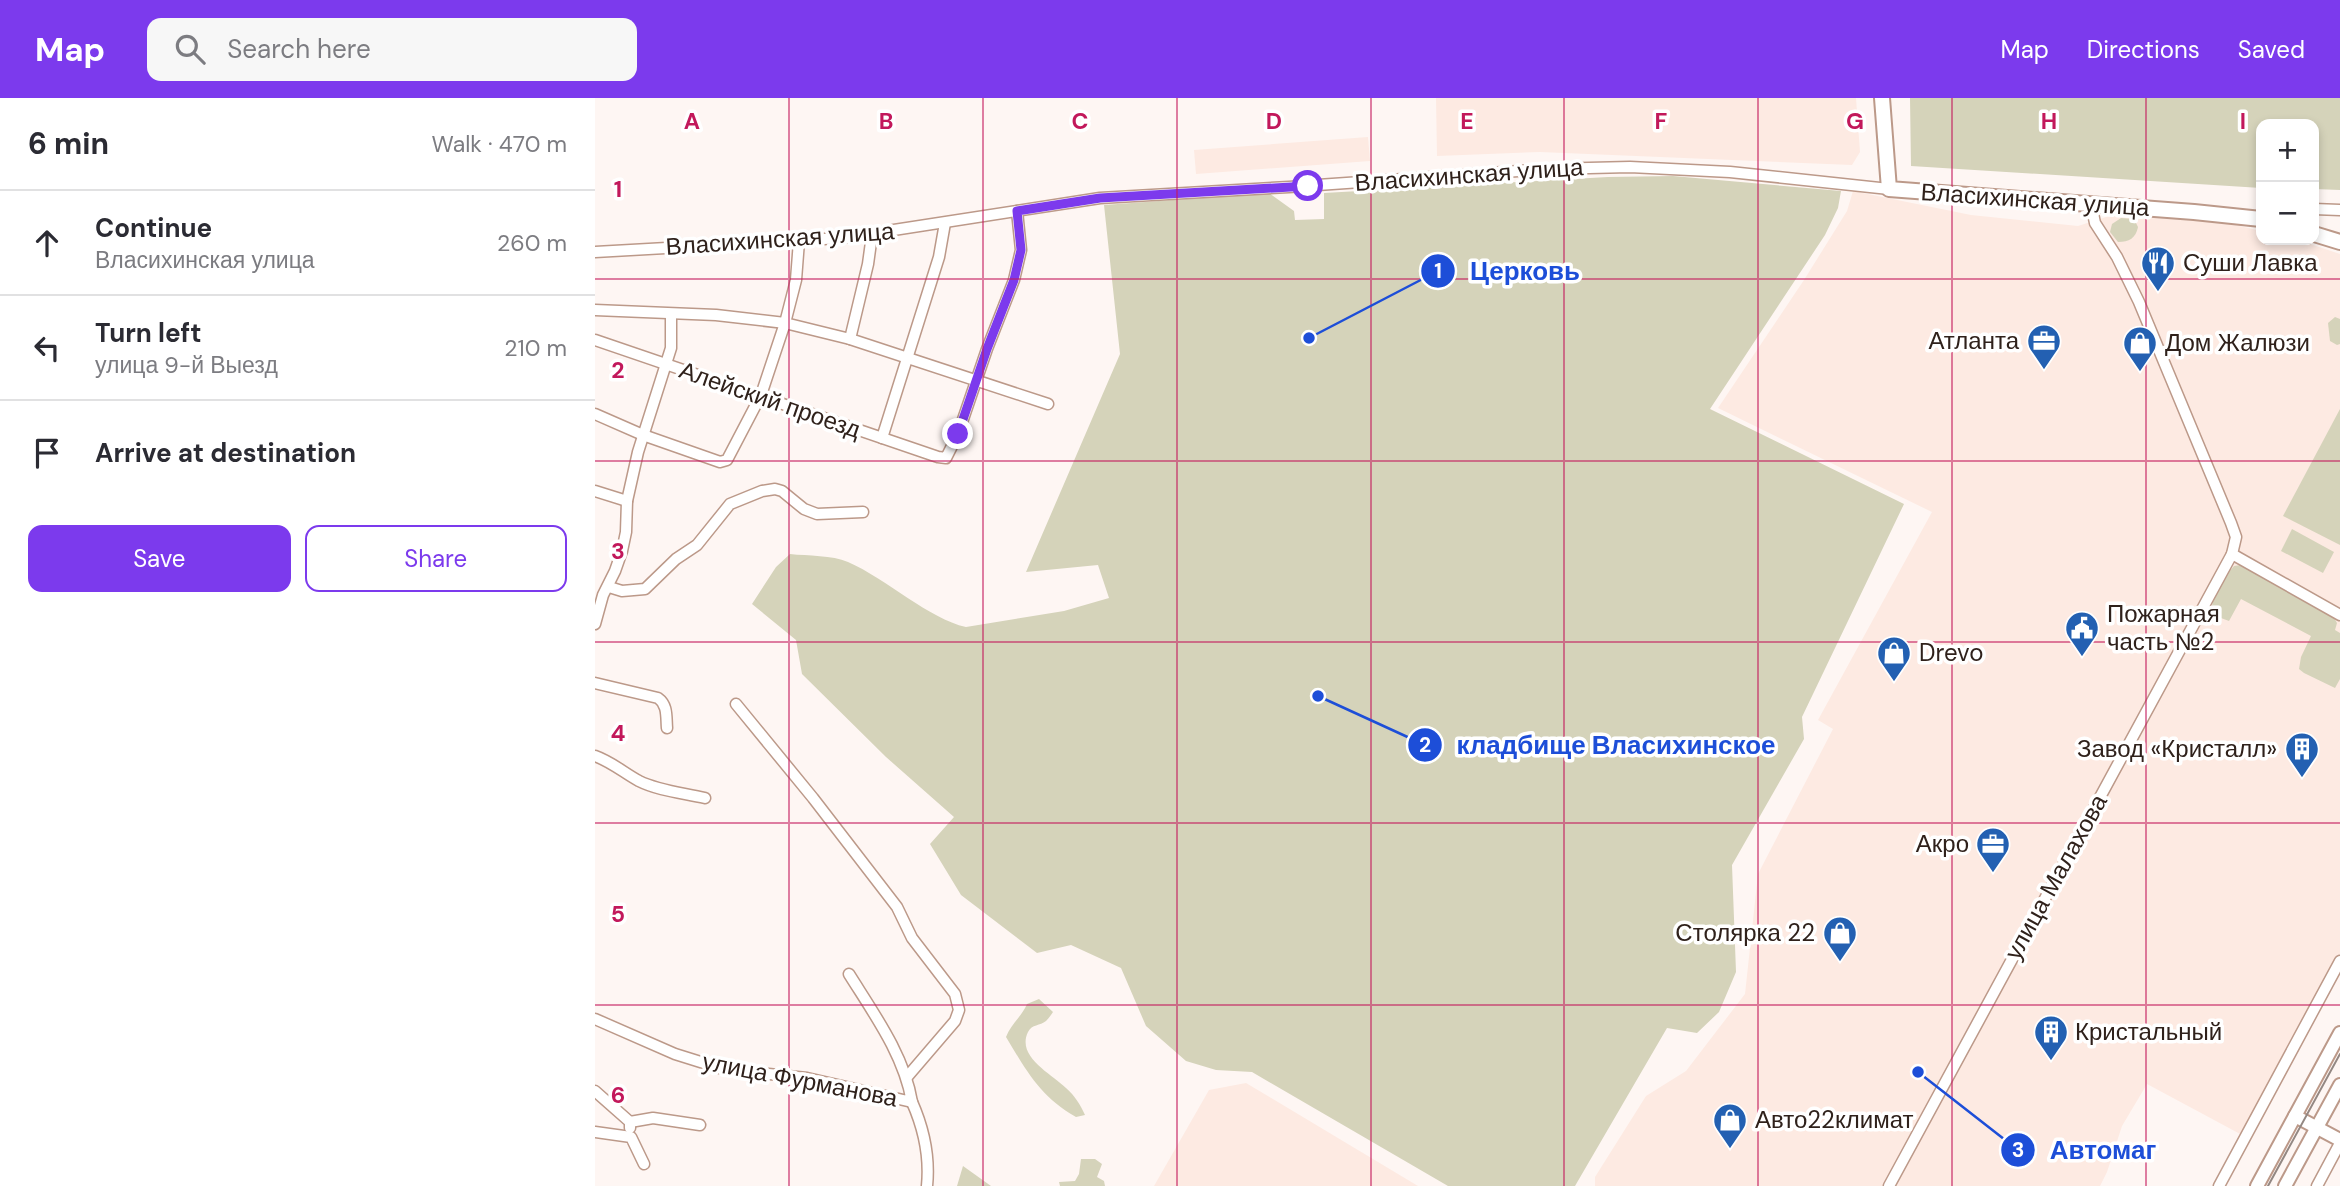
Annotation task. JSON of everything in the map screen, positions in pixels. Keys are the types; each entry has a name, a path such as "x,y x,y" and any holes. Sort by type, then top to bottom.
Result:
{"highway":[{"path":"1882,98 1889,189"},
{"name":"Власихинская улица","path":"1889,189 2256,219"},
{"path":"2319,236 2340,242"}],"main road":[{"path":"2257,1186 2340,1033"},
{"path":"2285,1186 2340,1085"},
{"path":"2295,1116 2340,1142"}],"street":[{"name":"Власихинская улица","path":"595,252 799,241 872,234 1137,194 1583,168 1630,167 1730,172 1889,189"},
{"path":"2091,204 2095,223 2117,257 2139,302 2231,523 2235,537 2232,554 2340,615"},
{"path":"2319,209 2340,210"},
{"path":"978,379 1014,280 1021,250 1017,211"},
{"path":"882,438 939,257 945,223"},
{"path":"851,339 872,234"},
{"path":"595,414 643,435 720,462 727,460 761,395 785,323 796,280 799,241"},
{"path":"595,310 716,315 785,323 851,339 1048,404"},
{"path":"595,624 602,591 626,532 627,502 643,435 671,348 671,315"},
{"name":"Алейский проезд","path":"595,340 946,458 958,434 978,379"},
{"path":"595,491 627,502"},
{"path":"602,591 645,589 677,559 697,545 730,504 762,491 782,491 804,509 817,514 863,512"},
{"name":"улица Малахова","path":"1889,1186 2232,554"},
{"path":"595,683 663,701 667,728"},
{"path":"736,704 875,877 897,908 912,938 955,994 959,1010 955,1021 908,1077"},
{"path":"595,756 649,786 705,798"},
{"path":"2219,1186 2340,961"},
{"name":"улица Фурманова","path":"595,1019 675,1054 723,1069 807,1078 912,1102 908,1077 879,1022 849,974"},
{"path":"595,1091 630,1122 631,1137 645,1164"},
{"path":"912,1102 921,1123 927,1153 927,1186"},
{"path":"630,1122 653,1118 700,1125"},
{"path":"595,1132 631,1137"},
{"path":"2317,1186 2340,1142"}],"shaded area":[{"path":"1436,98 1856,98 1860,152 1852,165 1540,152 1437,156"},
{"path":"1910,98 2340,98 2340,190 2319,189 2319,119 2256,119 2256,188 1911,166"},
{"path":"1368,137 1370,161 1196,174 1194,150"},
{"path":"1673,176 1841,191 1838,208 1825,235 1710,409 1904,504 1802,717 1804,739 1732,865 1736,972 1719,1012 1697,1033 1667,1028 1575,1186 1448,1186 1252,1072 1216,1070 1186,1061 1146,1026 1121,968 1071,945 1037,953 961,895 930,844 954,817 886,757 802,674 796,640 752,604 776,567 790,554 848,562 937,616 966,627 1064,611 1109,598 1098,565 1026,572 1120,354 1104,205 1269,193 1294,211 1295,220 1324,219 1324,193 1608,177"},
{"path":"1853,191 1971,215 2078,226 2116,214 2231,224 2256,230 2256,245 2313,245 2340,254 2340,956 2242,1135 2147,1084 2122,1126 2100,1186 1595,1186 1595,1177 1646,1096 1686,1071 1745,994 1758,874 1833,729 1818,720 1932,512 1718,408 1847,211"},
{"path":"2121,218 2134,219 2138,227 2131,239 2118,242 2110,232 2112,224"},
{"path":"2335,317 2340,319 2340,344 2337,345 2330,341 2328,323"},
{"path":"2340,409 2340,545 2283,516"},
{"path":"2292,529 2334,552 2323,573 2281,551"},
{"path":"2241,565 2333,616 2337,623 2335,630 2340,633 2340,679 2335,688 2299,669 2301,657 2311,636 2241,599 2229,621 2213,615 2213,603 2218,589 2234,566"},
{"path":"1039,999 1053,1012 1046,1021 1030,1029 1026,1041 1027,1049 1037,1064 1072,1094 1085,1115 1076,1117 1043,1092 1027,1072 1006,1037 1027,1004"},
{"path":"1246,1083 1418,1186 1154,1186 1209,1090"},
{"path":"1081,1159 1095,1159 1102,1164 1097,1177 1104,1181 1105,1186 1060,1186 1059,1182 1075,1181"},
{"path":"963,1166 991,1186 957,1186"}],"tram line":[{"path":"2268,1186 2340,1054"}],"place":[{"name":"Суши Лавка","path":"2158,293"},
{"name":"Церковь","path":"1309,338"},
{"name":"Атланта","path":"2044,371"},
{"name":"Дом Жалюзи","path":"2140,373"},
{"name":"Пожарная часть №2","path":"2082,658"},
{"name":"Drevo","path":"1894,683"},
{"name":"кладбище Власихинское","path":"1318,696"},
{"name":"Завод «Кристалл»","path":"2302,779"},
{"name":"Акро","path":"1993,874"},
{"name":"Столярка 22","path":"1840,963"},
{"name":"Кристальный","path":"2051,1062"},
{"name":"Автомаг","path":"1918,1072"},
{"name":"Авто22климат","path":"1730,1150"}],"route":[{"path":"958,434 1014,280 1021,250 1017,211 1137,194 1308,186"}]}
